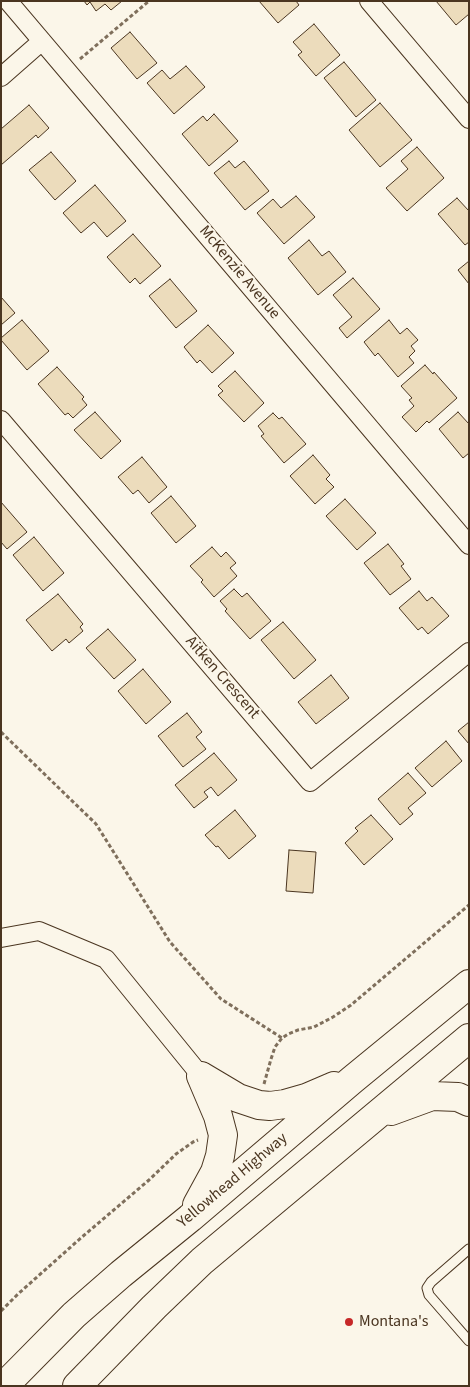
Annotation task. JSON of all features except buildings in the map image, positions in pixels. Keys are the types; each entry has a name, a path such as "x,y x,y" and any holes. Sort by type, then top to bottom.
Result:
{"highway":[{"name":"Yellowhead Highway","path":"4,1386 74,1315 121,1274 469,984"},
{"path":"77,1386 202,1261 469,1038"},
{"path":"201,1076 238,1098 259,1105 270,1106 286,1104 306,1098 352,1080"},
{"path":"190,1218 215,1172 220,1156 223,1135 218,1116 201,1076"},
{"path":"371,1119 401,1106 432,1096 458,1097 469,1102"}],"street":[{"name":"McKenzie Avenue","path":"8,1 469,545"},
{"path":"369,1 469,119"},
{"path":"1,77 42,41"},
{"name":"Aitken Crescent","path":"1,420 310,782 469,652"},
{"path":"1,938 39,931 106,959 201,1076"}],"lane":[{"path":"469,1249 431,1282 427,1288 429,1295 469,1341"}],"path":[{"path":"67,70 149,1"},
{"path":"1,732 96,824 170,942 221,999 282,1038"},
{"path":"264,1086 275,1048 282,1038 298,1030 314,1027 351,1005 469,905"},
{"path":"1,1311 176,1154 202,1138"}],"place":[{"name":"Montana's","path":"349,1322"}]}
